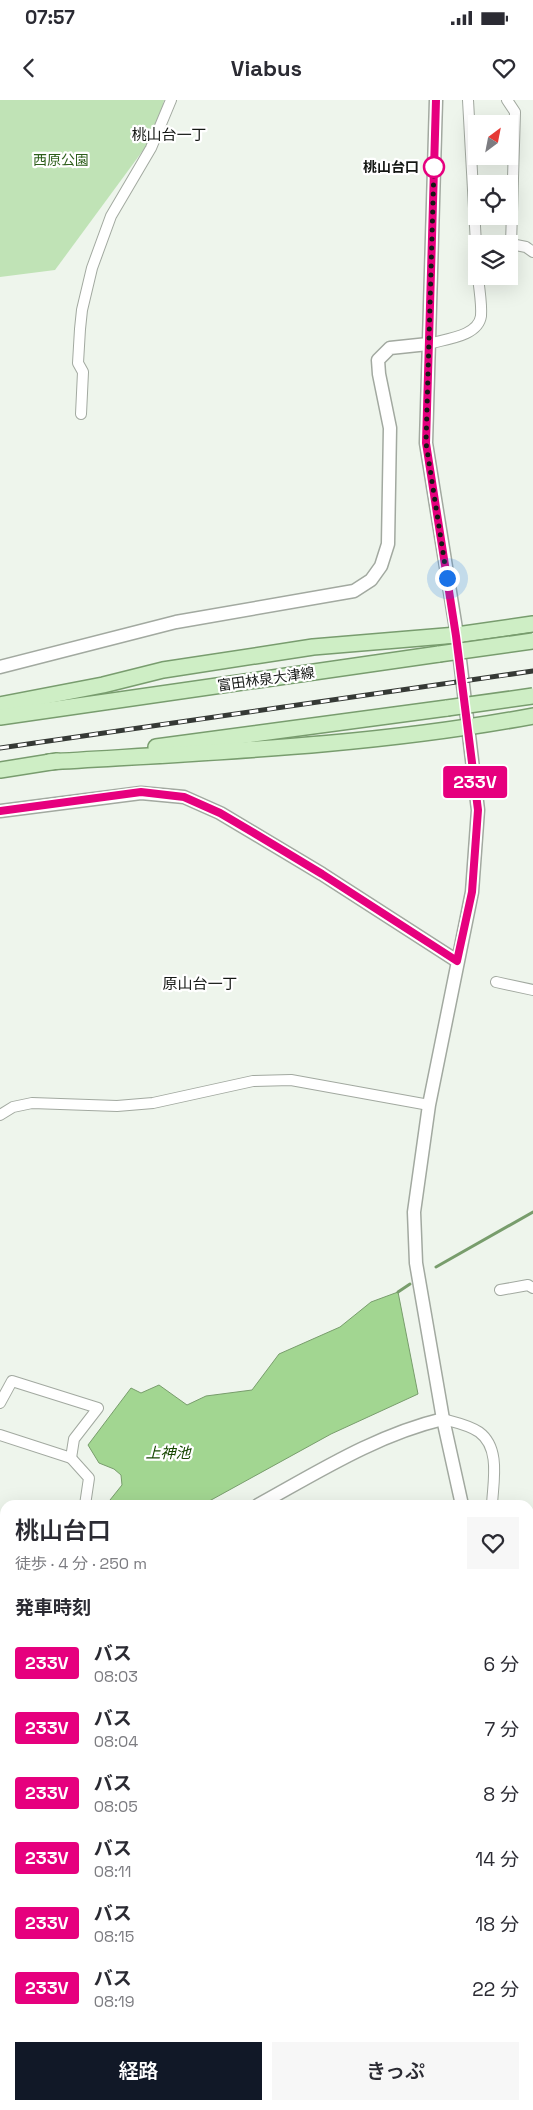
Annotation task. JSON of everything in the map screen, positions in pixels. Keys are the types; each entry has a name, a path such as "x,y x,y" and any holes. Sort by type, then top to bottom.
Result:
{"main road":[{"path":"0,705 103,685 163,670 303,648 456,636 533,624"},
{"name":"富田林泉大津線","path":"0,717 533,641"},
{"path":"0,770 533,696"},
{"path":"49,762 311,746 469,728 533,716"}],"street":[{"path":"81,414 83,372 78,363 80,329 82,310 92,268 111,216 151,148 171,100"},
{"path":"436,100 426,443 456,636 478,810 472,892 429,1104 414,1212 414,1229 416,1263 443,1419 461,1500"},
{"path":"468,100 476,235"},
{"path":"508,100 515,112 511,244 526,247 533,252"},
{"path":"0,666 176,622 354,590 371,580 381,566 388,544 390,428 378,360 390,348 428,344 466,334 475,327 481,318 479,285"},
{"path":"0,812 141,792 184,797 220,813 322,874 457,961"},
{"path":"496,982 533,990"},
{"path":"0,1114 13,1107 32,1103 117,1106 153,1103 253,1081 291,1080 429,1104"},
{"path":"500,1290 528,1285 533,1288"},
{"path":"0,1404 12,1381 98,1408 74,1439 70,1458"},
{"path":"267,1500 350,1453 411,1427 443,1419 480,1432 491,1444 494,1456 492,1500"},
{"path":"0,1436 70,1458 89,1478 85,1500"}],"green space":[{"name":"西原公園","path":"0,100 164,100 158,130 55,270 0,277"}],"water":[{"name":"上神池","path":"398,1292 418,1394 331,1434 211,1500 110,1500 122,1485 121,1475 114,1469 99,1463 88,1445 131,1388 141,1393 159,1385 187,1405 206,1396 252,1390 279,1354 340,1327 371,1302"}],"waterway":[{"path":"436,1267 533,1212"},
{"path":"398,1292 410,1284"}],"railway":[{"path":"0,748 533,671"}],"bus line":[{"name":"233V","path":"0,811 141,792 184,797 220,813 254,833 322,874 457,961 472,892 478,810 456,636 426,443 436,100"}],"place":[{"name":"桃山台口","path":"434,167"}],"district":[{"name":"桃山台一丁","path":"169,135"},
{"name":"原山台一丁","path":"200,984"}],"route":[{"path":"434,167 426,443 447,578"}]}
